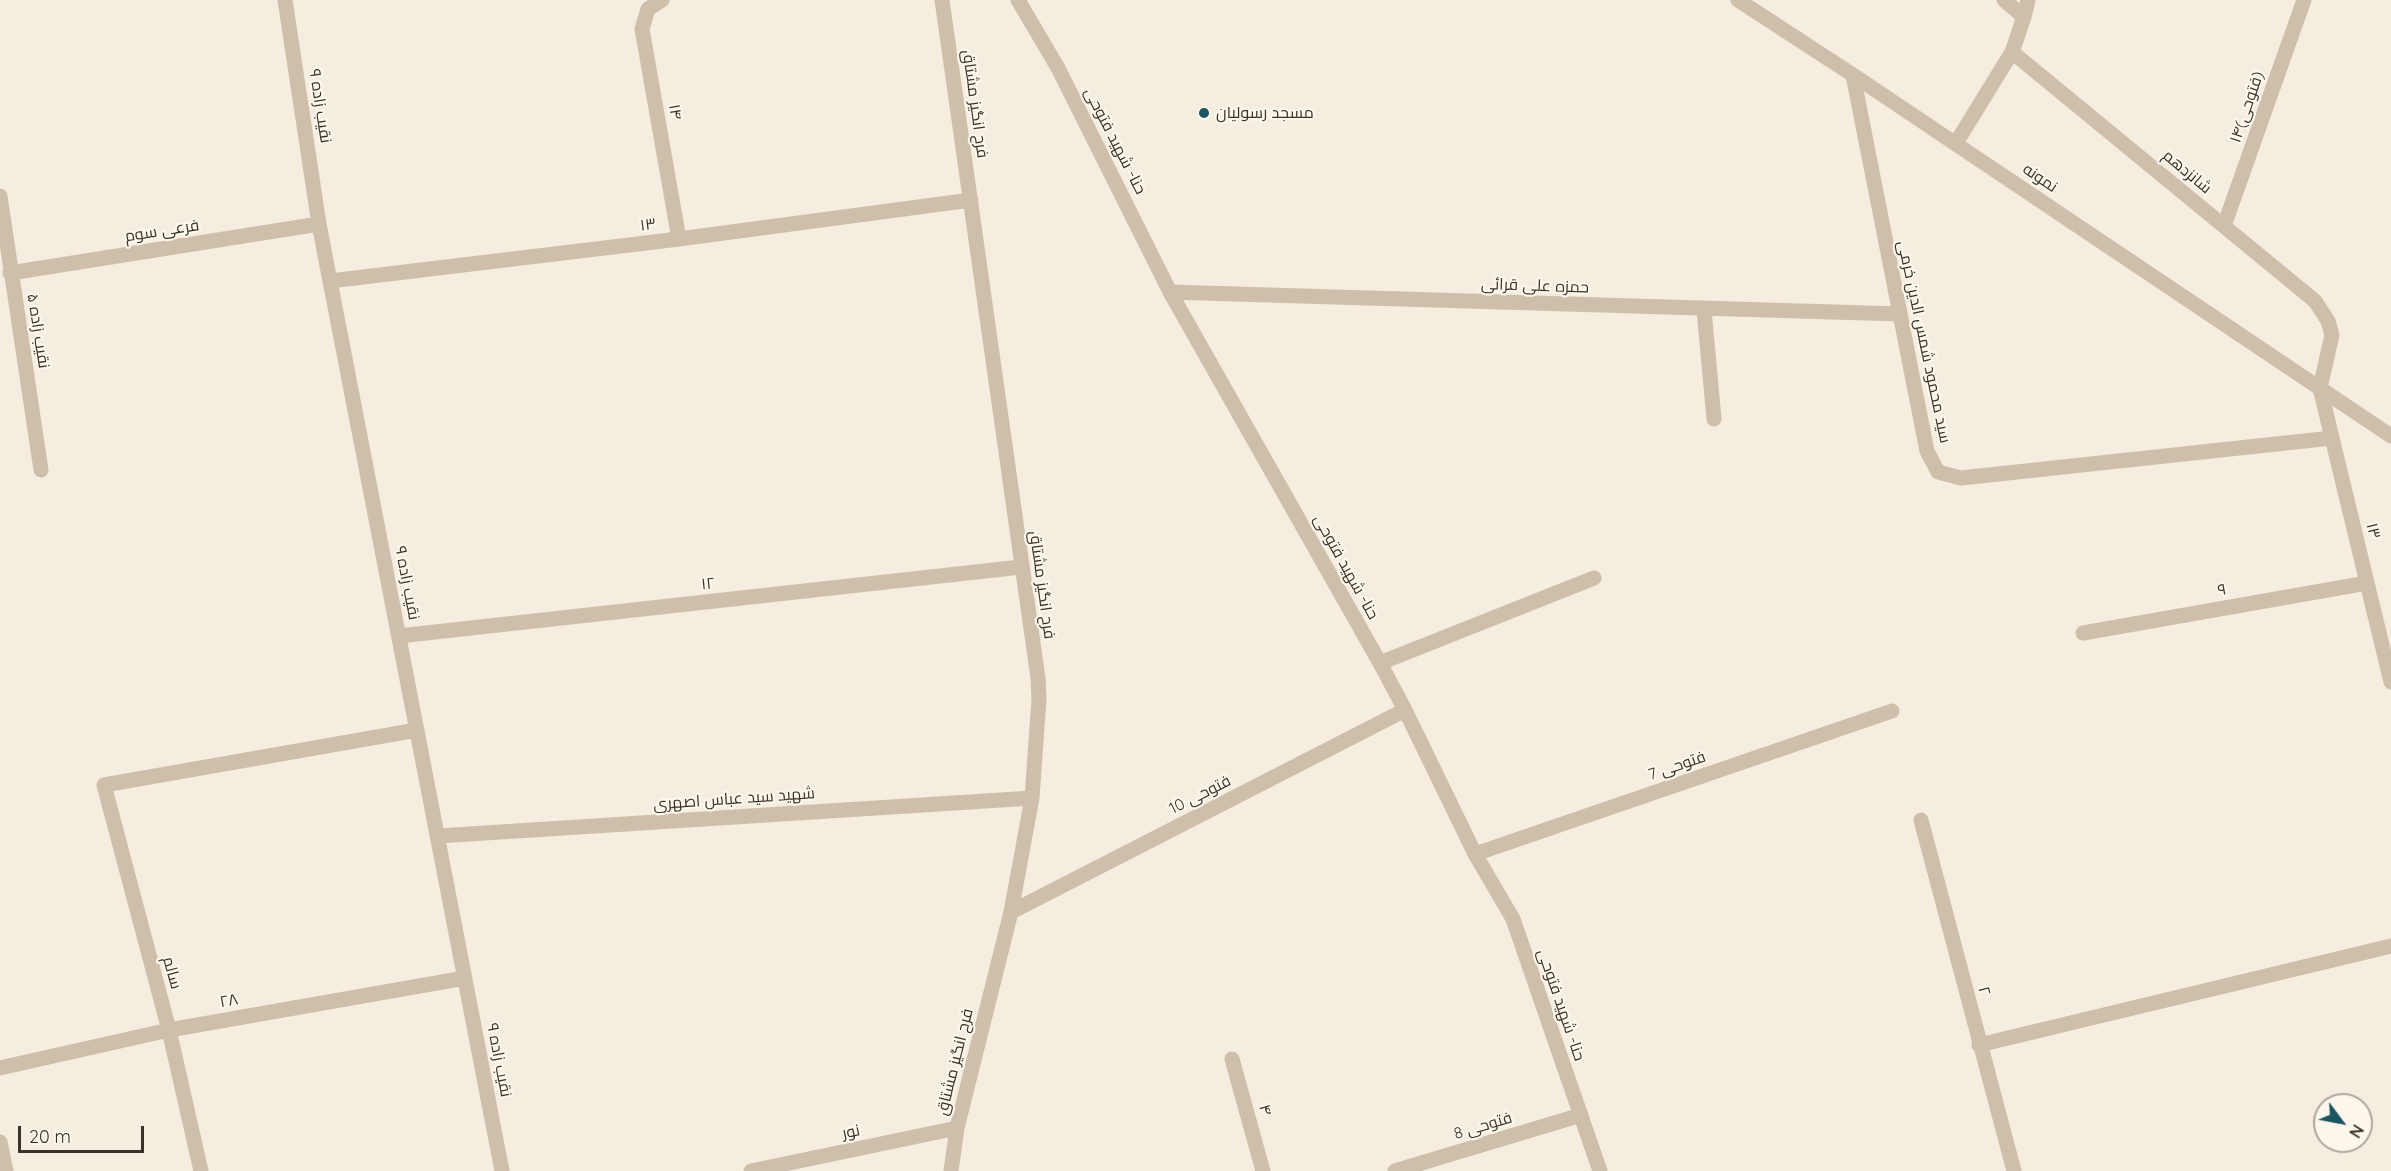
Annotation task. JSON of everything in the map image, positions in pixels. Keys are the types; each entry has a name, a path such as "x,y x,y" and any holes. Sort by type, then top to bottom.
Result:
{"street":[{"name":"نقیب زاده ۹","path":"285,0 319,224 502,1171"},
{"name":"۱۴","path":"663,0 648,9 642,29 679,239"},
{"name":"فرح انگیز مشتاق","path":"942,0 1038,678 1039,699 1032,798 1011,912 957,1128 951,1171"},
{"name":"حنا- شهید فتوحی","path":"1018,0 1058,68 1170,292 1380,663 1474,854 1513,919 1600,1171"},
{"name":"نمونه","path":"1738,0 1956,143 2391,436"},
{"path":"2004,0 2024,17"},
{"path":"1956,143 2012,52 2028,0"},
{"name":"۱۴(فتوحی)","path":"2224,226 2304,0"},
{"name":"شانزدهم","path":"2012,52 2315,301 2328,321 2332,335 2320,388"},
{"name":"سید محمود شمس الدین خرمی","path":"1853,75 1927,451 1938,472 1961,478 2332,438"},
{"name":"نقیب زاده ۵","path":"0,196 41,470"},
{"name":"۱۳","path":"330,281 679,239 971,200"},
{"name":"فرعی سوم","path":"10,273 319,224"},
{"name":"حمزه علی قرائی","path":"1170,292 1704,310 1899,314"},
{"path":"1704,310 1714,419"},
{"name":"۱۳","path":"2320,388 2391,682"},
{"name":"۱۲","path":"399,636 1021,567"},
{"path":"1380,663 1594,578"},
{"name":"۹","path":"2083,633 2367,583"},
{"name":"فتوحی 10","path":"1011,912 1405,710"},
{"name":"فتوحی 7","path":"1474,854 1892,711"},
{"name":"سالم","path":"201,1171 169,1030 104,785 417,730"},
{"name":"شهید سید عباس اصهری","path":"438,836 1032,798"},
{"name":"۲","path":"1921,820 2014,1171"},
{"path":"1979,1045 2391,946"},
{"name":"۲۸","path":"0,1068 169,1030 465,978"},
{"name":"۴","path":"1232,1059 1263,1171"},
{"name":"فتوحی 8","path":"1395,1171 1581,1115"},
{"name":"نور","path":"751,1171 957,1128"},
{"path":"0,1142 6,1171"}],"place":[{"name":"مسجد رسولیان","path":"1204,113"}]}
